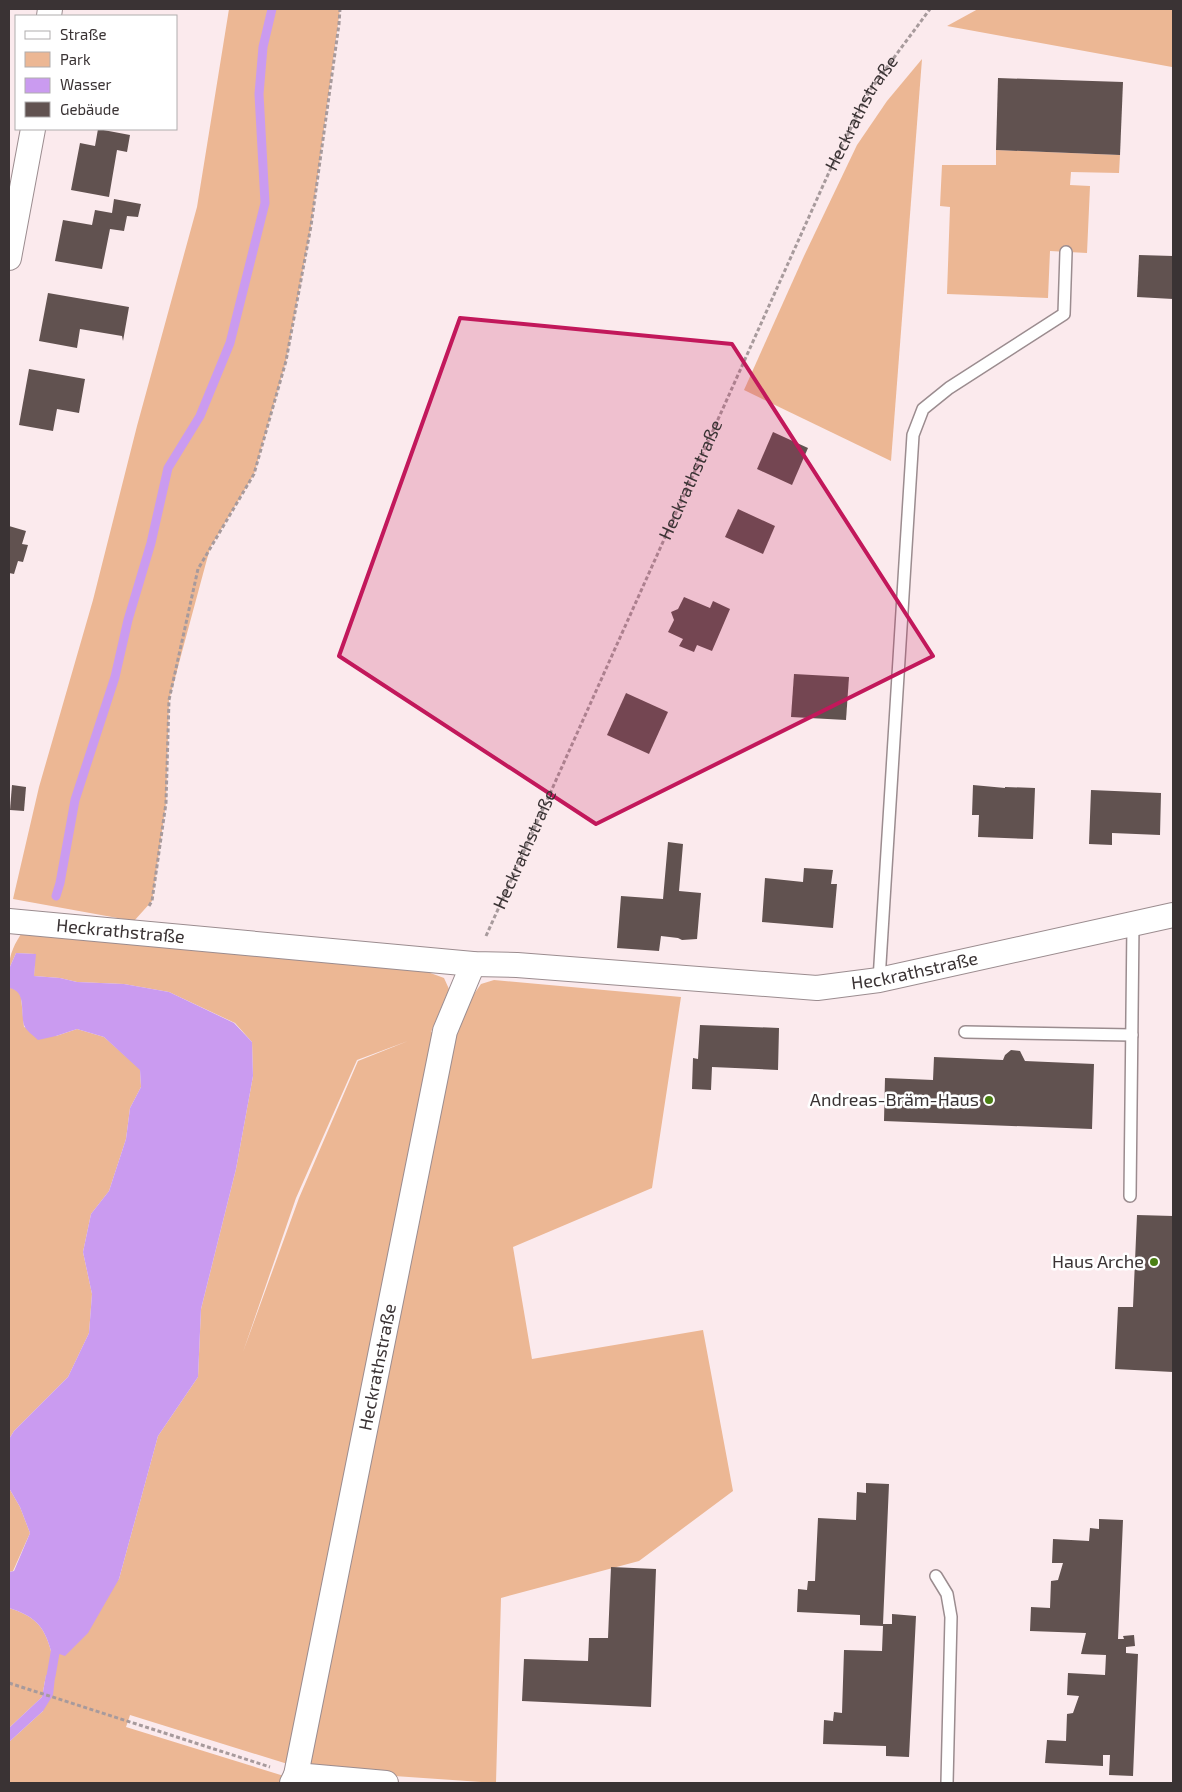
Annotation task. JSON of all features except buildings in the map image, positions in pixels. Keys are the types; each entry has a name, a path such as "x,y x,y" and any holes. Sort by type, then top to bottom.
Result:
{"street":[{"path":"9,258 33,130"},
{"name":"Heckrathstraße","path":"9,921 473,964 518,965 817,988 879,980 1173,915"},
{"name":"Heckrathstraße","path":"294,1779 444,1031 473,964"},
{"path":"294,1779 386,1783"}],"lane":[{"path":"879,980 912,435 924,409 950,388 1064,314 1066,252"},
{"path":"1130,1196 1133,924"},
{"path":"965,1032 1132,1035"},
{"path":"936,1576 947,1594 951,1617 947,1783"}],"path":[{"path":"136,932 152,901 166,803 169,700 198,570 254,474 286,360 311,226 340,9"},
{"name":"Heckrathstraße","path":"473,964 830,170 870,90 930,9"},
{"path":"9,1683 294,1779"}],"highlighted area":[{"path":"460,318 732,344 933,656 596,824 339,656"}],"green space":[{"path":"229,9 340,9 311,226 286,361 254,474 210,548 169,700 166,803 152,901 134,921 13,899 39,787 93,600 137,426 197,207"},
{"path":"978,9 1173,9 1173,80 1172,67 947,26"},
{"path":"922,59 891,461 744,390 804,256 857,145 887,101"},
{"path":"996,150 1120,155 1119,173 1071,172 1070,185 1090,186 1087,253 1050,251 1048,298 947,294 950,207 940,206 942,165 996,165"},
{"path":"23,931 425,971 444,978 449,989 431,1032 453,1038 474,994 481,984 494,980 681,997 652,1188 513,1247 532,1359 703,1330 733,1491 639,1561 501,1598 496,1783 307,1770 130,1715 126,1727 284,1776 283,1783 9,1783 9,1742 43,1711 46,1675 42,1697 9,1728 9,1608 25,1614 37,1623 45,1634 51,1651 119,1579 158,1436 198,1377 201,1309 236,1169 253,1076 252,1042 235,1023 169,992 124,984 77,982 60,978 34,976 35,954 16,953 9,969 11,954","holes":["408,1041 358,1061 299,1198 243,1352 296,1198 357,1060"]},
{"path":"9,988 18,991 21,997 24,1027 56,1036 77,1029 104,1037 140,1069 141,1087 130,1108 126,1139 109,1191 91,1214 83,1252 92,1294 89,1333 68,1377 14,1431 9,1439"},
{"path":"9,1488 20,1507 30,1533 13,1571 9,1572"}],"water":[{"path":"16,953 36,954 34,976 60,978 77,982 124,984 169,992 234,1023 252,1042 253,1076 236,1169 201,1309 198,1377 158,1436 119,1579 88,1633 65,1656 51,1651 45,1634 37,1623 25,1614 9,1608 9,1572 14,1571 30,1533 20,1507 9,1488 9,1439 14,1431 68,1377 89,1333 92,1294 83,1252 91,1214 109,1191 126,1139 130,1108 141,1087 140,1070 104,1037 77,1029 38,1040 30,1033 24,1025 21,998 15,990 9,988 9,969"},
{"path":"46,1675 55,1677 53,1695 43,1711 9,1742 9,1728 42,1697"}],"waterway":[{"path":"56,896 75,800 115,677 128,620 151,543 168,468 200,416 230,343 265,203 259,94 263,47 272,9"},
{"path":"51,1676 55,1653"}],"place":[{"name":"Andreas-Bräm-Haus","path":"989,1100"},
{"name":"Haus Arche","path":"1154,1262"}]}
